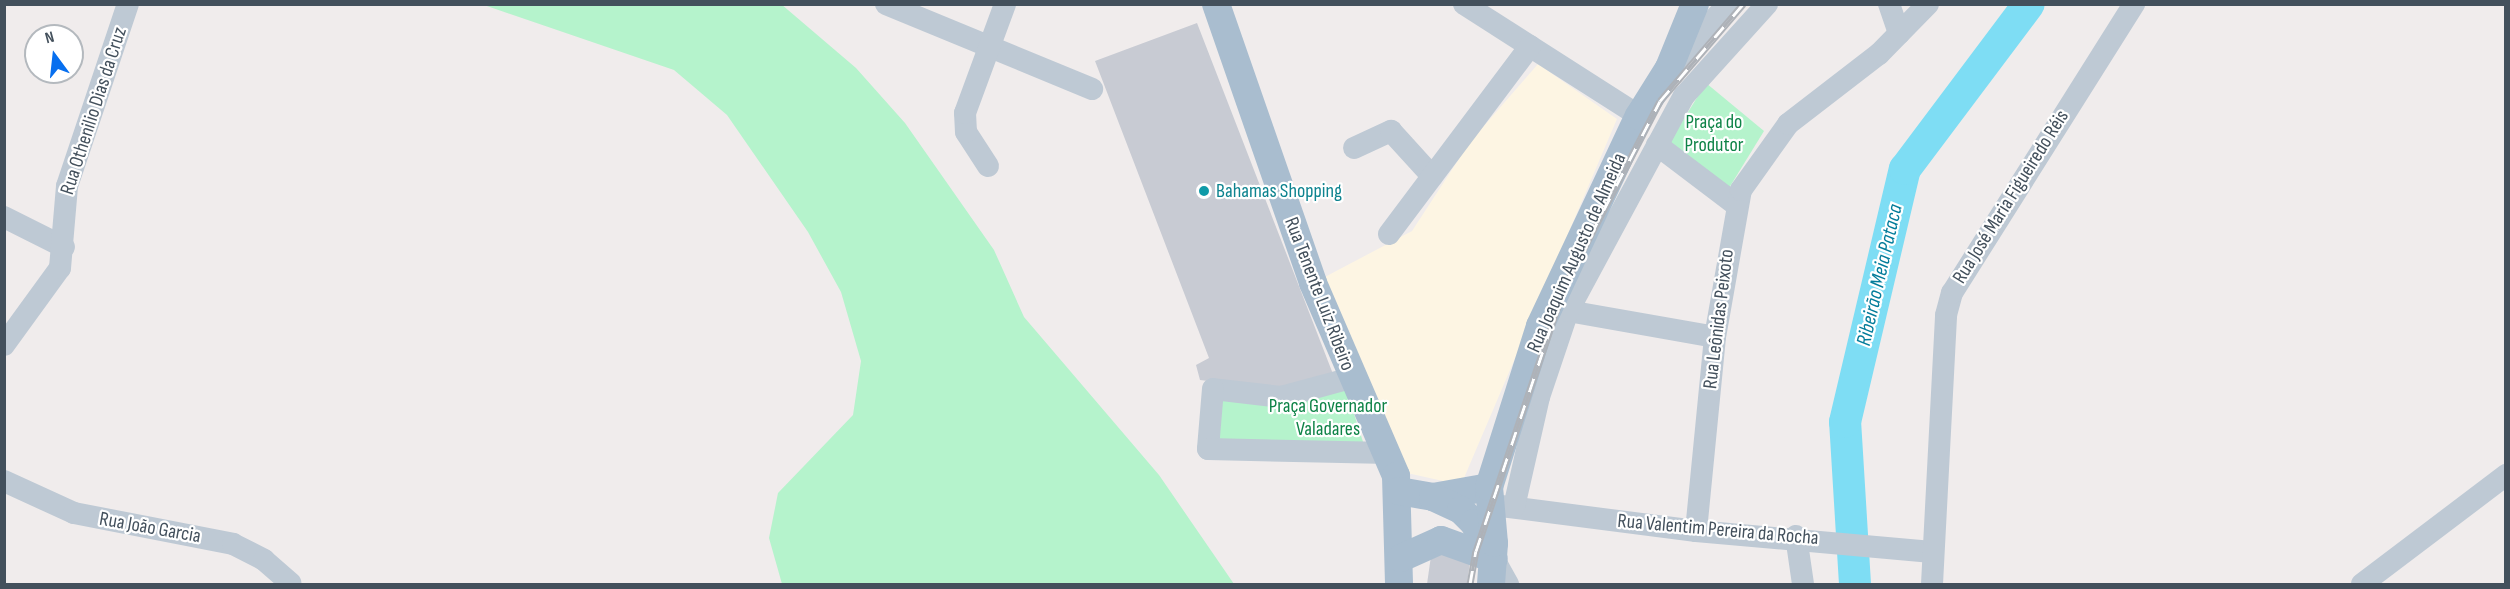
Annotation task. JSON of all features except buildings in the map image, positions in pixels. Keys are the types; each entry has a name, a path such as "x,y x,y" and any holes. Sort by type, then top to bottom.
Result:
{"main road":[{"name":"Rua Joaquim Augusto de Almeida","path":"1492,572 1500,501 1540,326 1638,116 1669,68 1695,4"},
{"name":"Rua Tenente Luiz Ribeiro","path":"1215,5 1351,378 1389,453 1399,491 1400,571"},
{"path":"1399,491 1500,501"},
{"path":"1433,496 1461,510 1474,523 1492,572"},
{"path":"1400,571 1441,540 1492,572"}],"street":[{"name":"Rua Othenilio Dias da Cruz","path":"4,345 49,286 64,247 67,186 128,4"},
{"path":"886,4 1092,89"},
{"path":"988,166 964,122 987,45 1005,4"},
{"path":"1464,4 1638,116"},
{"path":"1669,68 1728,4"},
{"path":"1500,501 1568,311 1657,145 1684,96 1767,4"},
{"path":"1889,4 1899,33"},
{"path":"1657,145 1735,204 1763,155 1788,124 1899,33 1928,4"},
{"name":"Rua José Maria Figueiredo Réis","path":"1932,585 1945,327 1952,293 2134,4"},
{"path":"1389,234 1530,46"},
{"path":"1354,148 1391,131 1432,176"},
{"name":"Rua Leônidas Peixoto","path":"1696,531 1715,337 1735,204"},
{"path":"4,217 64,247"},
{"path":"1568,311 1715,337"},
{"path":"1351,378 1281,397 1213,389 1208,449 1389,453"},
{"path":"2362,585 2505,475"},
{"name":"Rua João Garcia","path":"4,481 74,513 232,544 264,560 290,583"},
{"name":"Rua Valentim Pereira da Rocha","path":"1500,501 1696,531 1796,536 1932,552"},
{"path":"1796,536 1803,585"},
{"path":"1492,572 1508,585"}],"shaded area":[{"path":"1538,64 1617,119 1461,485 1407,473 1321,279 1412,231 1470,142"}],"green space":[{"path":"781,4 856,68 905,123 994,250 1024,317 1159,475 1234,584 782,584 769,538 778,493 853,415 861,361 841,292 808,232 727,115 674,70 484,5"},
{"name":"Praça do Produtor","path":"1706,83 1764,131 1729,188 1669,143"},
{"name":"Praça Governador Valadares","path":"1344,383 1365,448 1214,441 1215,399"}],"waterway":[{"name":"Ribeirão Meia Pataca","path":"1855,584 1845,422 1905,169 2029,4"}],"railway":[{"path":"1470,584 1476,551 1565,285 1660,101 1743,4"}],"place":[{"name":"Bahamas Shopping","path":"1204,191"}]}
